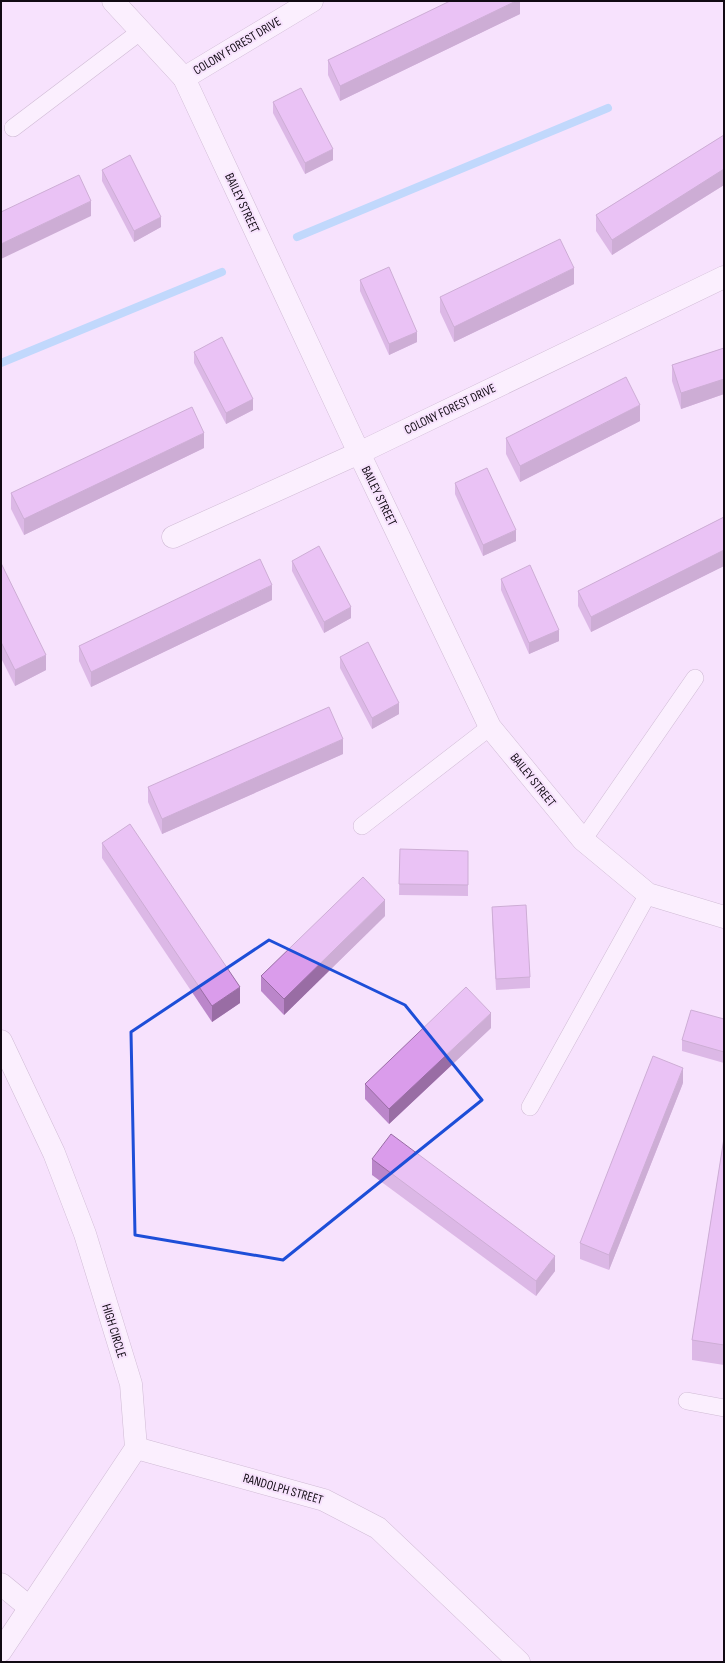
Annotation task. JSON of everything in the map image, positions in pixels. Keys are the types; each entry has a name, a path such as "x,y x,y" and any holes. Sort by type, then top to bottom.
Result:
{"street":[{"name":"BAILEY STREET","path":"113,1 184,78 359,453 490,727 583,840 648,894 724,917"},
{"name":"COLONY FOREST DRIVE","path":"184,78 312,1"},
{"name":"COLONY FOREST DRIVE","path":"173,537 359,453 724,277"},
{"name":"HIGH CIRCLE","path":"1,1042 54,1153 85,1234 130,1384 136,1448"},
{"path":"1,1651 136,1448"},
{"name":"RANDOLPH STREET","path":"136,1448 324,1500 378,1528 519,1662"},
{"path":"1,1584 29,1607"}],"lane":[{"path":"13,128 141,31"},
{"path":"583,840 695,678"},
{"path":"362,826 490,727"},
{"path":"530,1107 648,894"},
{"path":"687,1401 724,1408"}],"highlighted area":[{"path":"269,940 405,1005 482,1100 283,1260 135,1235 131,1032"}],"building":[{"path":"450,1 516,1 340,86 328,60"},
{"path":"301,88 333,149 305,163 273,102"},
{"path":"724,135 724,169 612,240 596,215"},
{"path":"130,155 161,217 134,231 102,170"},
{"path":"79,175 91,201 1,244 1,212"},
{"path":"560,239 574,268 454,327 440,297"},
{"path":"389,267 417,332 389,344 360,280"},
{"path":"222,337 253,399 226,413 194,352"},
{"path":"724,348 724,379 681,393 672,365"},
{"path":"626,377 640,405 520,466 506,438"},
{"path":"192,407 204,433 24,519 11,493"},
{"path":"487,468 516,530 483,545 455,483"},
{"path":"724,517 724,550 591,617 578,591"},
{"path":"319,546 351,607 324,622 292,561"},
{"path":"260,559 272,585 91,672 79,646"},
{"path":"1,563 46,655 15,670 1,642"},
{"path":"530,565 559,630 529,643 501,579"},
{"path":"368,642 399,703 372,718 340,657"},
{"path":"329,707 343,739 162,819 148,787"},
{"path":"130,824 240,987 212,1006 102,843"},
{"path":"400,849 468,851 468,885 399,884"},
{"path":"363,877 385,900 284,999 261,976"},
{"path":"526,905 530,977 496,979 492,907"},
{"path":"466,987 491,1013 389,1109 365,1084"},
{"path":"691,1010 724,1019 724,1052 682,1040"},
{"path":"653,1056 683,1068 609,1255 580,1243"},
{"path":"391,1134 555,1256 536,1281 372,1159"},
{"path":"724,1138 724,1345 692,1340"}],"waterway":[{"path":"297,237 608,108"},
{"path":"1,363 222,272"}]}
